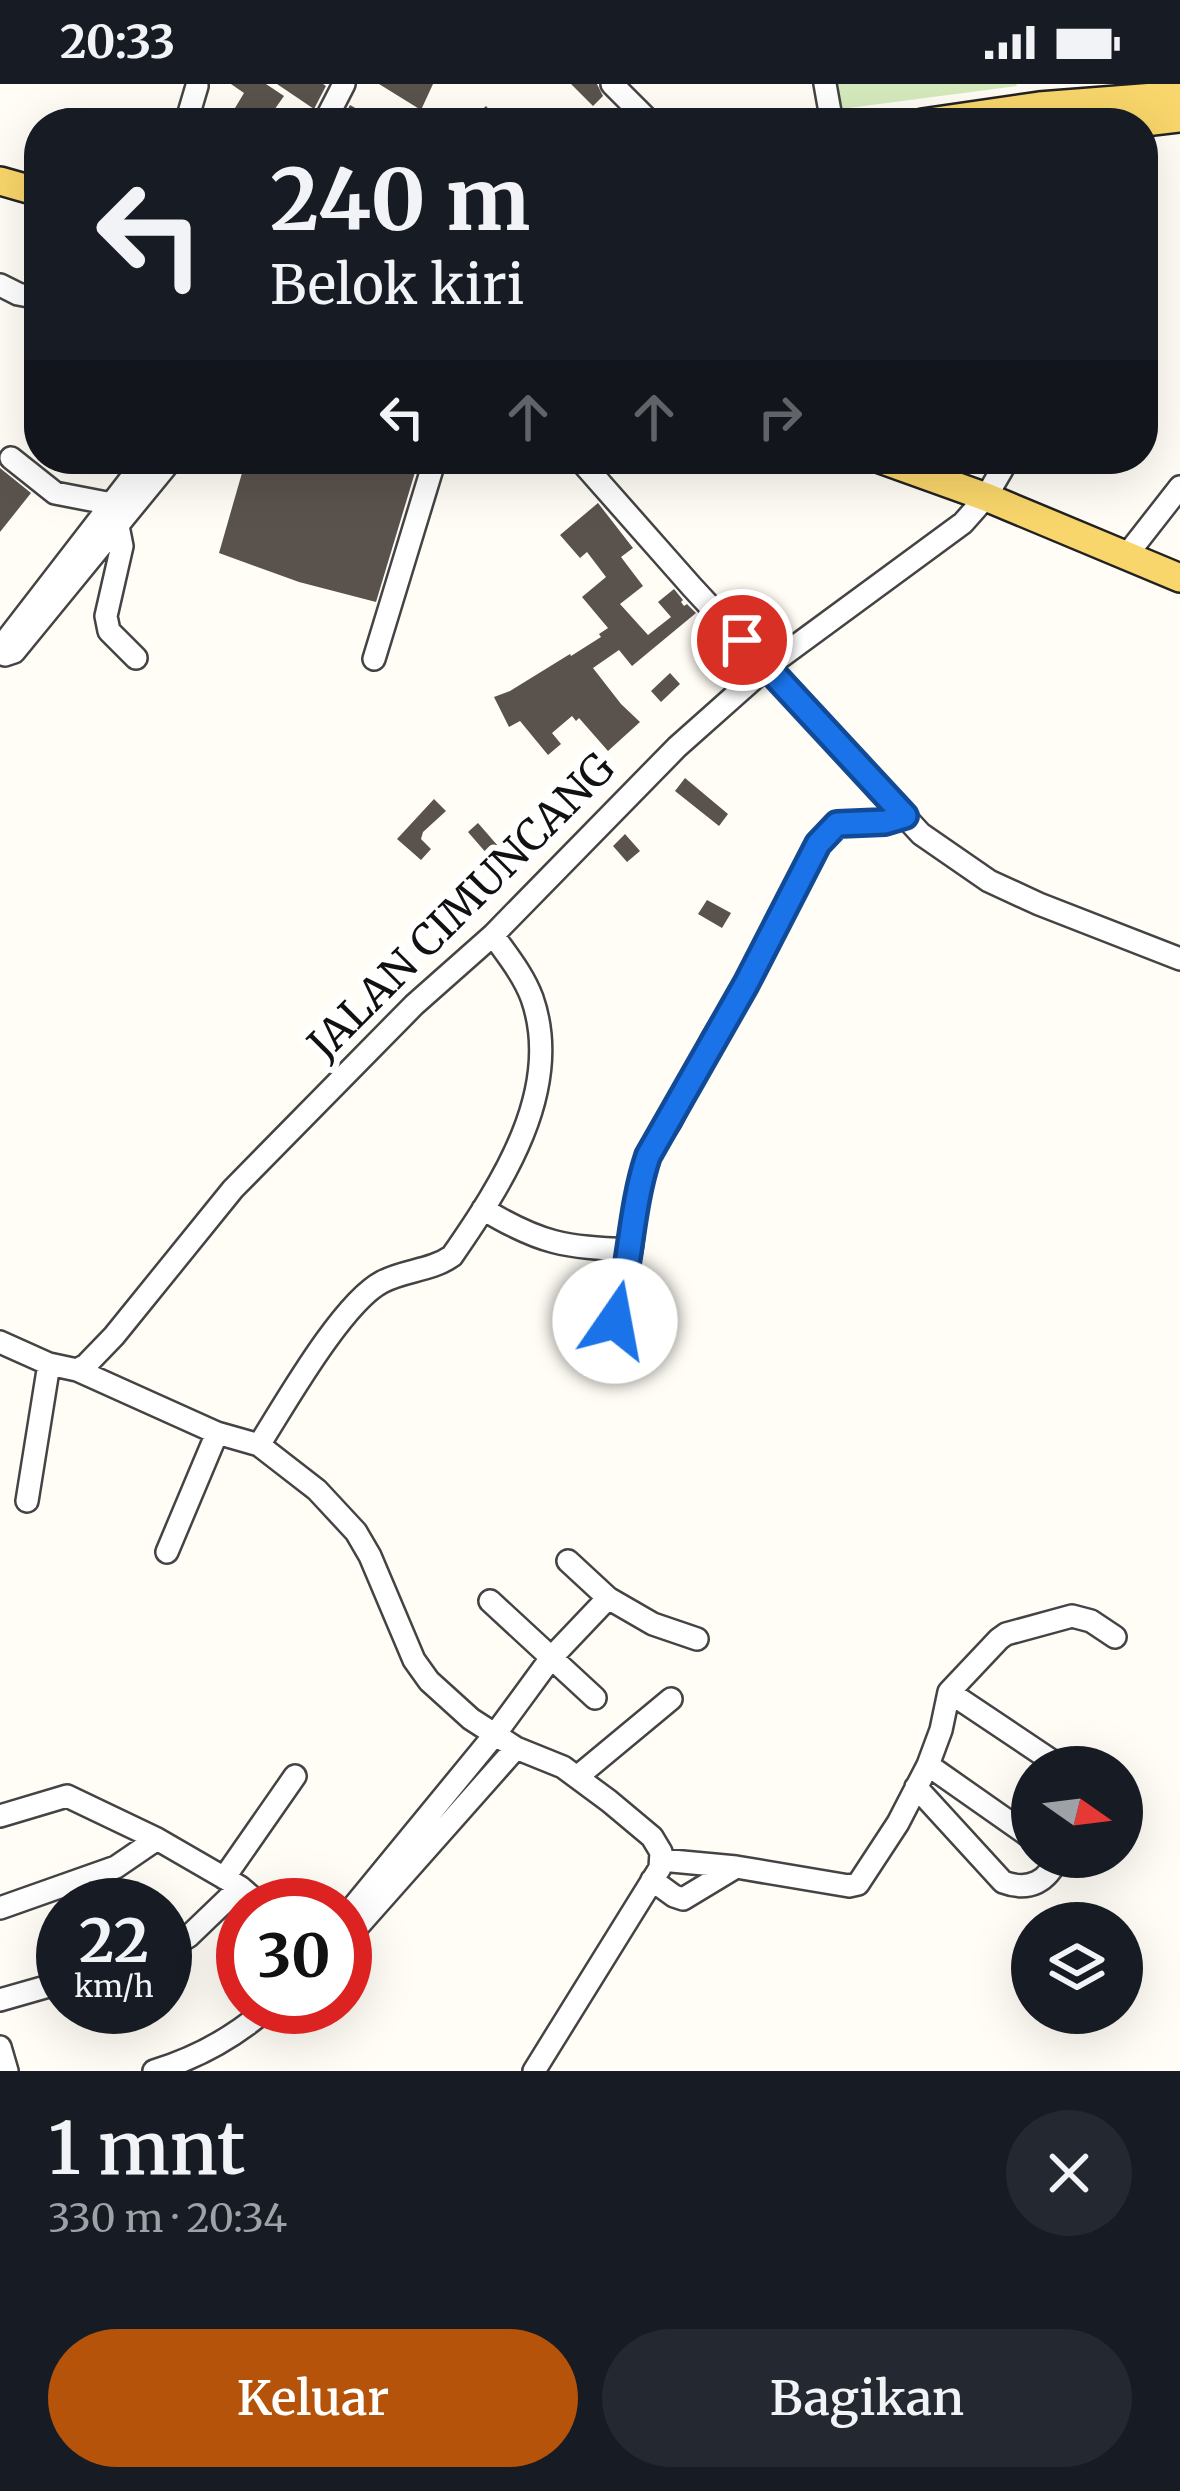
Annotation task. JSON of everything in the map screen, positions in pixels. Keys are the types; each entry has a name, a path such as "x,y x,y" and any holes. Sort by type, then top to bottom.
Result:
{"main road":[{"path":"1025,108 1180,95"},
{"path":"922,474 1180,578"}],"street":[{"path":"612,84 636,108"},
{"path":"11,458 24,468"},
{"path":"31,474 55,493 116,514"},
{"path":"138,474 116,514 14,652 8,656 2,652 4,643 116,514 157,474"},
{"path":"374,658 429,474"},
{"path":"593,474 921,834 989,881 1180,958"},
{"name":"JALAN CIMUNCANG","path":"77,1370 114,1336 233,1189 676,747 767,667 963,523 999,474"},
{"path":"1126,556 1180,487"},
{"path":"116,514 122,546 106,616 109,631 136,658"},
{"path":"596,1354 615,1321 648,1156 746,984 818,844 837,824 885,822 905,816"},
{"path":"259,1445 351,1308 381,1282 452,1256 513,1159 542,1057 541,1036 520,973 493,934"},
{"path":"483,1209 541,1239 575,1247 631,1250"},
{"path":"9,1346 49,1364 77,1370 217,1433 259,1445 317,1490 356,1532 414,1660 429,1681 516,1748 577,1777 652,1837 661,1852 657,1870 534,2071"},
{"path":"27,1501 49,1364"},
{"path":"166,1552 217,1433"},
{"path":"568,1561 608,1598 653,1624 697,1639"},
{"path":"434,1825 551,1658 608,1598"},
{"path":"490,1601 595,1698"},
{"path":"657,1870 736,1867 858,1884 928,1765 950,1692 1006,1634 1072,1616 1115,1636"},
{"path":"950,1692 1030,1746"},
{"path":"577,1777 670,1699"},
{"path":"372,1901 434,1825 516,1748"},
{"path":"928,1765 1011,1823"},
{"path":"234,1878 295,1776"},
{"path":"916,1787 1004,1882 1028,1885 1044,1878"},
{"path":"0,1816 67,1796 225,1878"},
{"path":"0,1908 116,1868 157,1839"},
{"path":"657,1870 674,1896 683,1899 736,1867"},
{"path":"372,1893 385,1882"},
{"path":"192,1932 216,1902"},
{"path":"0,2000 36,1990"},
{"path":"154,2071 221,2044 234,2034"},
{"path":"0,2048 7,2071"}],"green space":[{"path":"838,84 1017,86 849,108 841,108"}],"building":[{"path":"231,84 266,84 284,96 276,108 235,108 244,93"},
{"path":"277,84 326,86 313,108"},
{"path":"379,84 433,84 418,108"},
{"path":"571,84 597,84 603,96 593,106"},
{"path":"0,468 31,493 0,532"},
{"path":"242,474 414,474 376,602 299,582 219,553"},
{"path":"598,503 633,548 621,557 643,586 620,604 648,635 671,617 658,602 674,589 684,606 696,613 632,666 619,650 593,668 640,722 608,751 572,716 552,733 561,744 548,755 520,721 509,727 494,697 571,656 608,628 582,597 606,577 587,552 580,558 560,535"},
{"path":"670,673 680,684 661,702 651,691"},
{"path":"685,778 728,814 719,826 675,791"},
{"path":"434,799 446,811 423,832 421,839 431,849 421,860 397,839"},
{"path":"478,823 498,846 488,855 468,832"},
{"path":"625,834 640,851 627,862 613,846"},
{"path":"707,900 731,913 722,928 698,914"}],"route":[{"path":"615,1321 648,1156 746,984 818,844 837,824 885,822 905,816 742,640"}]}
